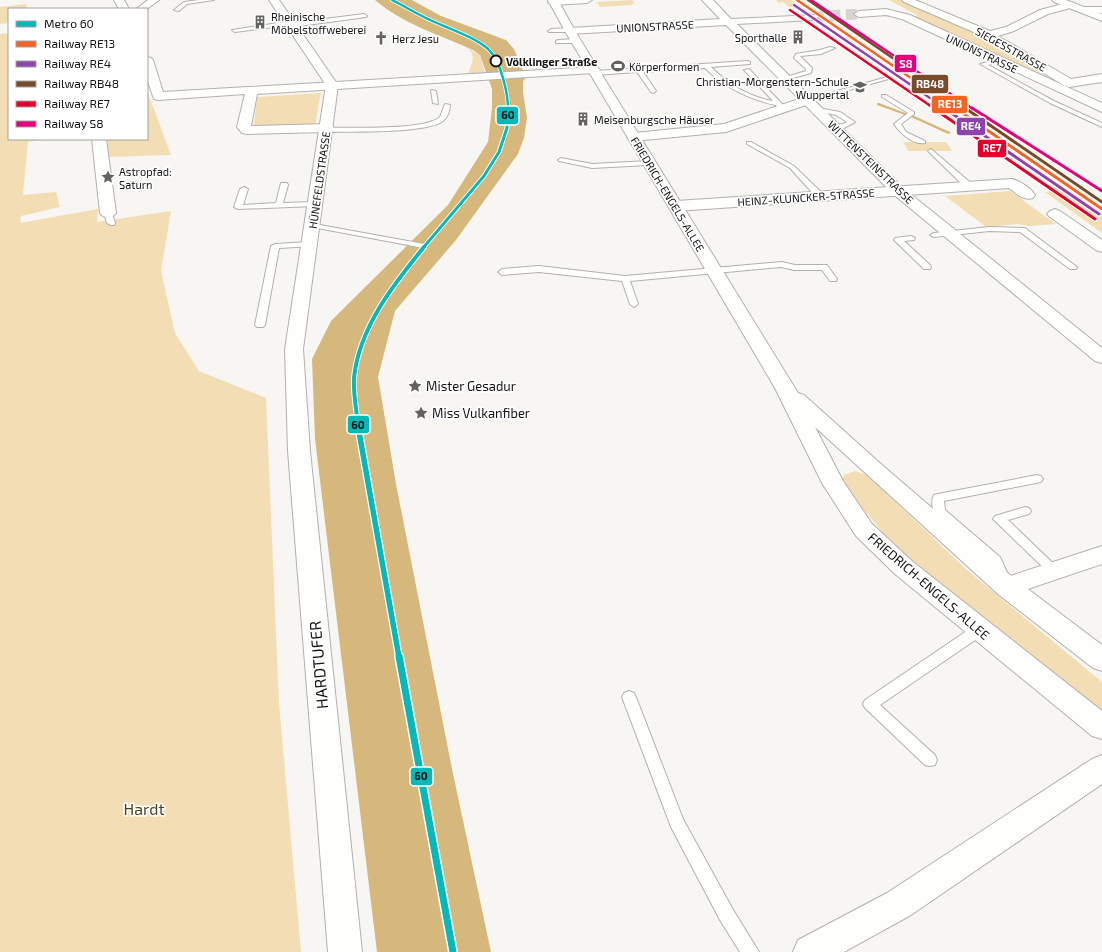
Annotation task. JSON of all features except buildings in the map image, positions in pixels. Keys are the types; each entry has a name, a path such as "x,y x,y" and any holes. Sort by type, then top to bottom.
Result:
{"street":[{"path":"142,8 154,0"},
{"path":"274,0 332,85"},
{"path":"553,1 587,0"},
{"name":"WITTENSTEINSTRASSE","path":"707,0 942,234 1102,357"},
{"name":"SIEGESSTRASSE","path":"907,0 989,35 1069,83"},
{"path":"1056,0 1102,18"},
{"name":"FRIEDRICH-ENGELS-ALLEE","path":"553,1 785,388 833,482 864,530 904,568 1102,728"},
{"path":"989,35 1010,29 1044,12 1070,5"},
{"path":"1083,10 1102,10"},
{"name":"UNIONSTRASSE","path":"859,14 886,12 906,17 1102,108"},
{"name":"UNIONSTRASSE","path":"569,30 813,17"},
{"path":"148,63 158,96 332,85 432,85 469,77 595,72"},
{"path":"1053,86 1102,78"},
{"name":"HÜNEFELDSTRASSE","path":"295,377 294,349 332,85"},
{"path":"252,90 244,127 247,130 326,129"},
{"path":"634,137 726,128 781,106 808,100"},
{"path":"99,140 109,218"},
{"name":"HEINZ-KLUNCKER-STRASSE","path":"676,206 1012,183 1028,195"},
{"path":"1055,214 1102,247"},
{"name":"HARDTUFER","path":"295,377 301,474 346,952"},
{"name":"FRIEDRICH-ENGELS-ALLEE","path":"785,388 874,470 1007,587 1102,660"},
{"path":"833,482 835,470 839,465 852,464 874,470"},
{"path":"1007,587 1055,572 1074,563 1102,555"},
{"path":"810,952 899,904 1102,768"}],"lane":[{"path":"177,10 186,3 212,0"},
{"path":"235,30 364,16"},
{"path":"551,31 569,30"},
{"path":"558,42 576,41"},
{"path":"786,78 809,72 809,68 797,58 798,55 821,52 832,48"},
{"path":"999,61 983,64 1052,102 1102,125"},
{"path":"595,72 748,63"},
{"path":"707,66 723,82 753,98 781,106"},
{"path":"639,70 653,91"},
{"path":"747,70 781,106"},
{"path":"808,100 889,78"},
{"path":"432,85 436,103"},
{"path":"884,96 912,113 897,124 904,133 923,142"},
{"path":"326,129 421,127 440,120 448,110 447,105"},
{"path":"818,110 838,113 845,116 852,122 844,126 834,126"},
{"path":"749,143 792,167 820,196"},
{"path":"931,151 968,186"},
{"path":"561,160 592,166 649,163"},
{"path":"279,206 284,185"},
{"path":"244,189 238,208 316,204"},
{"path":"312,225 424,246"},
{"path":"942,234 989,229 1022,230 1073,267"},
{"path":"911,238 898,240 926,267"},
{"path":"260,325 275,246 310,244"},
{"path":"502,272 539,269 625,279 782,264 794,268 824,267 833,278"},
{"path":"625,279 634,304"},
{"path":"1007,587 996,560 939,511 938,498 1037,479"},
{"path":"1025,511 999,519 1055,572"},
{"path":"930,760 870,704 979,630"},
{"path":"629,697 676,822 726,914 750,952"}],"green space":[{"path":"632,0 635,3 631,5 600,7 597,2"},
{"path":"776,0 791,0 812,14 805,15 795,7 789,7 783,2 779,3"},
{"path":"889,0 901,0 982,36 1055,82 915,17 917,15"},
{"path":"26,4 28,8 8,8 8,23 0,24 0,7"},
{"name":"Hardt","path":"8,33 8,140 40,140 28,142 23,195 56,192 60,207 21,216 20,223 98,209 97,222 171,211 161,271 175,333 199,371 266,398 279,703 301,952 0,952 0,34"},
{"path":"466,47 480,55 485,73 468,74 473,56"},
{"path":"321,93 315,125 254,125 257,97"},
{"path":"148,96 171,155 109,157 107,140 148,140"},
{"path":"903,142 946,142 952,151 908,151"},
{"path":"1049,183 1058,183 1102,212 1102,233 1045,192 1057,191"},
{"path":"1010,191 1056,224 1028,226 1018,224 986,227 945,196"},
{"path":"855,471 867,475 967,570 1102,682 1102,711 924,571 883,533 844,486 842,479 844,475"}],"shaded area":[{"path":"375,0 412,0 441,16 506,40 514,49 526,78 523,81 523,92 527,118 524,138 518,154 456,240 395,311 378,377 396,484 452,769 491,952 377,952 315,439 312,359 331,321 448,205 488,142 492,108 492,89 480,55 473,50 397,16"}],"waterway":[{"path":"878,104 906,114"},
{"path":"912,116 949,133"}],"tunnel":[{"path":"813,17 859,14"}],"metro line":[{"name":"60","path":"392,0 421,16 472,39 490,51 499,66 508,105 507,128 499,152 484,176 416,257 387,295 363,339 354,379 359,435 453,952"}],"rail line":[{"name":"RE13","path":"797,0 1102,209"},
{"name":"RB48","path":"808,0 1102,202"},
{"name":"S8","path":"811,0 979,113 1102,191"},
{"name":"RE4","path":"794,5 1099,214"},
{"name":"RE7","path":"790,10 1095,219"}],"place":[{"name":"Rheinische Möbelstoffweberei","path":"260,22"},
{"name":"Sporthalle","path":"798,37"},
{"name":"Herz Jesu","path":"381,38"},
{"name":"Völklinger Straße","path":"496,61"},
{"name":"Körperformen","path":"618,66"},
{"name":"Christian-Morgenstern-Schule Wuppertal","path":"860,87"},
{"name":"Meisenburgsche Häuser","path":"583,119"},
{"name":"Astropfad: Saturn","path":"108,177"},
{"name":"Mister Gesadur","path":"415,386"},
{"name":"Miss Vulkanfiber","path":"421,413"}]}
